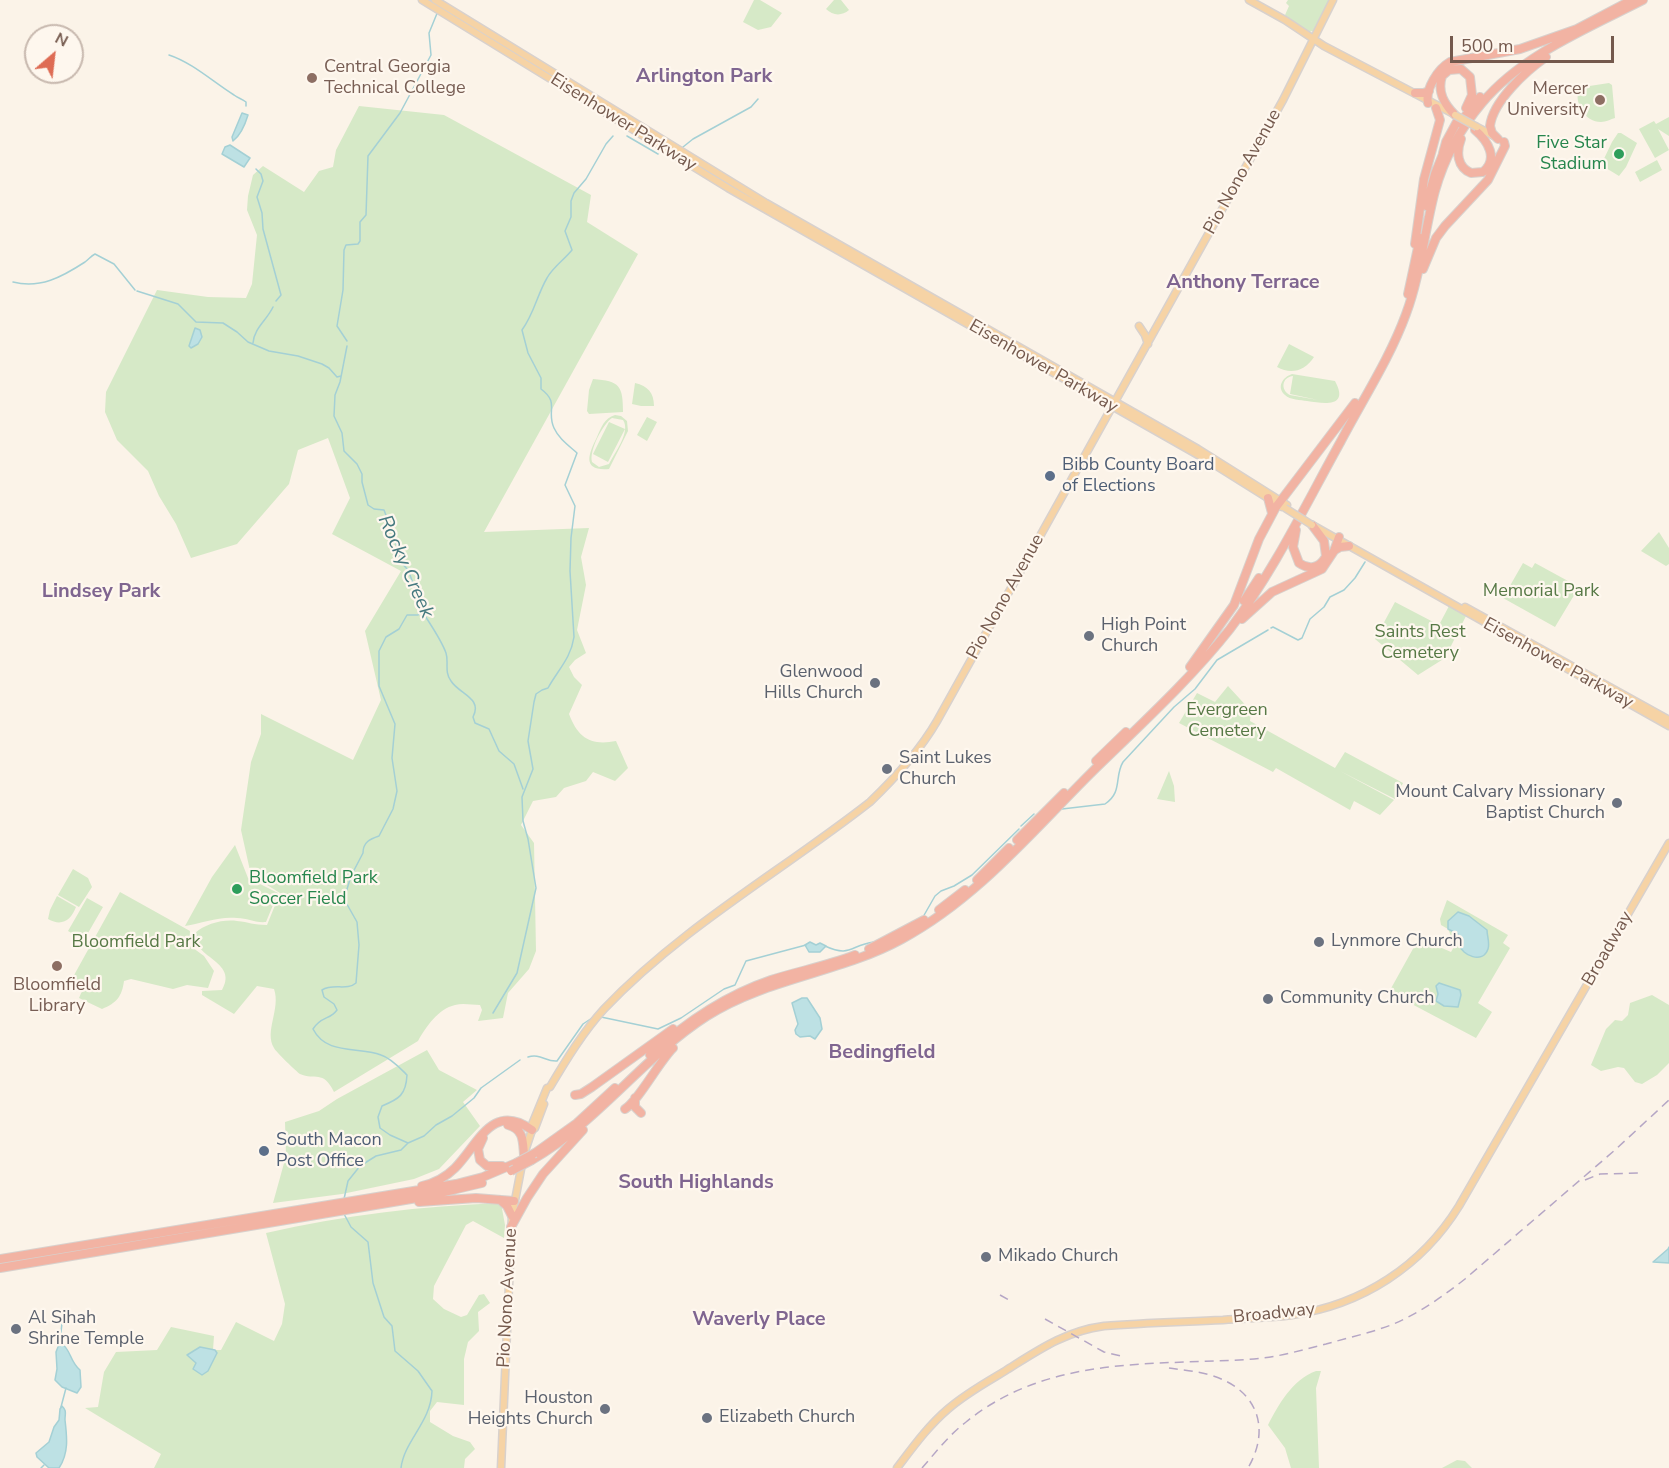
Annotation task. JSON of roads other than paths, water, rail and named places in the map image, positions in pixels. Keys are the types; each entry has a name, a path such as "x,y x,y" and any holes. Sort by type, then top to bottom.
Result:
{"highway":[{"path":"1442,156 1468,111 1494,82 1525,58 1632,0"},
{"path":"1413,295 1440,174 1463,128 1493,91 1529,61 1643,0"},
{"path":"1218,643 1257,591 1319,481 1396,332 1436,238 1445,225 1488,180 1502,154 1505,145 1491,131 1490,122 1502,100 1520,78 1549,54 1605,20"},
{"path":"1427,101 1429,91 1440,71 1450,62 1520,49 1577,29"},
{"path":"1402,317 1428,195 1449,136 1472,95 1473,85 1470,77 1465,71 1456,68 1445,72 1440,85 1443,101 1454,116"},
{"path":"1411,91 1424,93 1429,91"},
{"path":"1476,129 1488,145 1491,160 1486,170 1475,174 1467,172 1461,166 1458,145 1493,91"},
{"path":"1410,284 1424,179 1440,120 1436,108"},
{"path":"1502,154 1512,150"},
{"path":"382,1204 456,1190 512,1167 561,1142 693,1026 739,999 768,987 846,964 900,940 934,920 959,901 1190,667 1230,620 1261,574 1396,332"},
{"path":"1272,514 1270,496 1280,496 1286,492 1319,453 1355,403"},
{"path":"1319,481 1295,533 1293,547 1297,560 1308,567 1319,565 1340,547 1349,546"},
{"path":"1190,667 1234,605 1256,548 1272,514 1283,505 1286,492"},
{"path":"1312,523 1323,538 1330,554"},
{"path":"1036,825 1183,682 1262,599 1284,585 1319,571 1326,564 1338,539"},
{"path":"575,1095 583,1093 664,1036 746,990 851,957 910,929 963,892 1022,839"},
{"path":"625,1108 677,1044 739,999"},
{"path":"614,1095 670,1037 701,1014"},
{"path":"590,1099 589,1093 592,1087"},
{"path":"635,1098 635,1107 641,1113"},
{"path":"511,1227 543,1174 598,1110"},
{"path":"521,1125 533,1120"},
{"path":"351,1205 435,1182 454,1169 480,1134 489,1126 502,1121 532,1130"},
{"path":"512,1167 488,1166 481,1161 478,1149 486,1134 503,1125 515,1127 522,1137 524,1155"},
{"path":"371,1198 465,1182 512,1167"},
{"path":"0,1268 351,1205 467,1199 514,1201"},
{"path":"499,1200 505,1204 512,1216"},
{"path":"0,1259 328,1209"}],"main road":[{"name":"Eisenhower Parkway","path":"435,0 460,19"},
{"path":"1249,0 1313,39 1411,91 1476,129 1501,140"},
{"name":"Pio Nono Avenue","path":"501,1468 512,1216 531,1127 547,1088 550,1087 593,1023 644,970 709,919 866,805 912,757 936,723 1148,344 1283,100 1333,0"},
{"name":"Eisenhower Parkway","path":"424,1 460,19 766,203 1114,404 1270,496 1349,546 1669,726"},
{"path":"1427,101 1454,116"},
{"path":"1139,326 1148,344"},
{"name":"Eisenhower Parkway","path":"1338,539 1669,720"},
{"name":"Broadway","path":"897,1468 925,1431 958,1401 1062,1336 1083,1329 1104,1326 1264,1318 1303,1313 1352,1299 1401,1270 1429,1246 1455,1212 1669,843"},
{"name":"Pio Nono Avenue","path":"532,1130 535,1128 550,1087"}],"water":[{"path":"242,113 248,115 247,119 233,141 232,137"},
{"path":"230,145 250,158 244,167 222,154 225,147"},
{"path":"195,328 200,330 202,337 198,344 191,348 189,346"},
{"path":"1458,912 1469,916 1487,930 1489,947 1482,956 1473,957 1464,952 1459,944 1458,934 1448,929 1448,921"},
{"path":"810,942 826,946 820,952 809,952 805,945"},
{"path":"1439,983 1460,990 1458,1007 1444,1006 1436,1001 1438,994 1436,986"},
{"path":"807,998 820,1018 822,1029 815,1039 810,1036 800,1037 796,1034 798,1024 792,1003"},
{"path":"1669,1247 1669,1263 1653,1262 1668,1249"},
{"path":"60,1342 67,1348 80,1370 81,1387 77,1393 62,1387 55,1380 56,1352"},
{"path":"200,1347 215,1350 217,1353 208,1371 202,1375 193,1369 196,1363 187,1355"},
{"path":"62,1406 65,1409 66,1451 59,1468 49,1468 37,1457 36,1453 49,1442 59,1420"}],"waterway":[{"name":"Rocky Creek","path":"347,341 337,326 343,290 344,250 346,245 358,244 360,241 360,222 366,215 368,156 400,113 431,55 429,33 438,11"},
{"path":"169,55 195,68 246,102 246,106"},
{"path":"683,147 693,139 751,107 758,99"},
{"path":"493,1013 517,973 536,888 523,821 522,797 533,769 528,741 534,702 536,694 548,688 564,664 574,637 570,571 575,506 565,485 577,453 561,439 554,428 550,399 541,389 541,378 528,353 522,330 530,318 549,274 572,250 565,231 571,217 571,201 574,193 586,179 613,136"},
{"path":"627,136 658,154"},
{"path":"256,169 263,181 257,197 262,213 263,229 281,295 276,301"},
{"path":"13,282 32,284 51,280 85,262 95,254 114,264 135,290"},
{"path":"137,291 178,304 196,322 223,323 248,342 269,351 298,356 322,364 337,377 341,376"},
{"path":"253,343 258,328 273,307"},
{"name":"Rocky Creek","path":"347,346 335,395 334,416 342,433 344,451 357,464 362,474 368,505 374,509 384,510 395,539 400,561 408,570 422,611 446,653 449,678 473,701 475,723 489,729 499,751 514,764 523,789"},
{"path":"1271,628 1298,640 1302,638 1310,619 1324,607 1330,597 1344,590 1365,562"},
{"path":"408,1143 380,1128 378,1117 382,1106 393,1101 403,1092 407,1075 385,1056 335,1047 319,1038 313,1029 337,1010 334,1004 324,997 322,990 356,983 359,945 357,922 344,899 364,846 379,836 393,809 397,791 392,758 395,724 379,686 379,651 386,637 399,629 407,615 418,615 422,611"},
{"path":"1062,809 1105,804 1111,799 1123,762 1174,707 1195,689 1217,660 1268,630"},
{"path":"1021,826 1034,814"},
{"path":"923,917 935,896 972,875 1019,829"},
{"path":"825,946 846,951 874,942"},
{"path":"601,1017 658,1029 681,1018 724,989 735,985 746,961 806,945"},
{"path":"528,1057 536,1056 557,1061 583,1024 592,1018"},
{"name":"Rocky Creek","path":"344,1199 348,1181 360,1166 376,1156 401,1150 408,1143 424,1136 474,1098 481,1088 520,1060"},
{"name":"Rocky Creek","path":"343,1212 351,1227 368,1242 373,1283 384,1317 392,1326 395,1351 418,1371 432,1391 431,1402 423,1422 407,1449 401,1468"},
{"path":"60,1342 63,1313"},
{"path":"61,1407 66,1388"},
{"path":"41,1468 44,1465"}],"railway":[{"path":"922,1468 948,1438 966,1422 998,1400 1032,1384 1068,1374 1104,1368 1272,1357 1367,1333 1401,1321 1430,1305 1465,1279 1615,1150 1669,1100"},
{"path":"1585,1180 1600,1174 1640,1173"},
{"path":"1000,1295 1009,1300"},
{"path":"1045,1319 1104,1352 1125,1357"},
{"path":"1169,1368 1210,1375 1226,1381 1249,1399 1259,1424 1259,1438 1248,1468"}],"place":[{"name":"Central Georgia Technical College","path":"312,78"},
{"name":"Mercer University","path":"1600,100"},
{"name":"Five Star Stadium","path":"1619,154"},
{"name":"Bibb County Board of Elections","path":"1050,476"},
{"name":"High Point Church","path":"1089,636"},
{"name":"Glenwood Hills Church","path":"875,683"},
{"name":"Saint Lukes Church","path":"887,769"},
{"name":"Mount Calvary Missionary Baptist Church","path":"1617,803"},
{"name":"Bloomfield Park Soccer Field","path":"237,889"},
{"name":"Lynmore Church","path":"1319,942"},
{"name":"Bloomfield Library","path":"57,966"},
{"name":"Community Church","path":"1268,999"},
{"name":"South Macon Post Office","path":"264,1151"},
{"name":"Mikado Church","path":"986,1257"},
{"name":"Al Sihah Shrine Temple","path":"16,1329"},
{"name":"Houston Heights Church","path":"605,1409"},
{"name":"Elizabeth Church","path":"707,1418"}],"district":[{"name":"Arlington Park","path":"704,77"},
{"name":"Anthony Terrace","path":"1243,283"},
{"name":"Lindsey Park","path":"101,592"},
{"name":"Bedingfield","path":"882,1053"},
{"name":"South Highlands","path":"696,1183"},
{"name":"Waverly Place","path":"759,1320"}],"park label":[{"name":"Memorial Park","path":"1541,592"},
{"name":"Saints Rest Cemetery","path":"1420,643"},
{"name":"Evergreen Cemetery","path":"1227,721"},
{"name":"Bloomfield Park","path":"136,943"}]}
